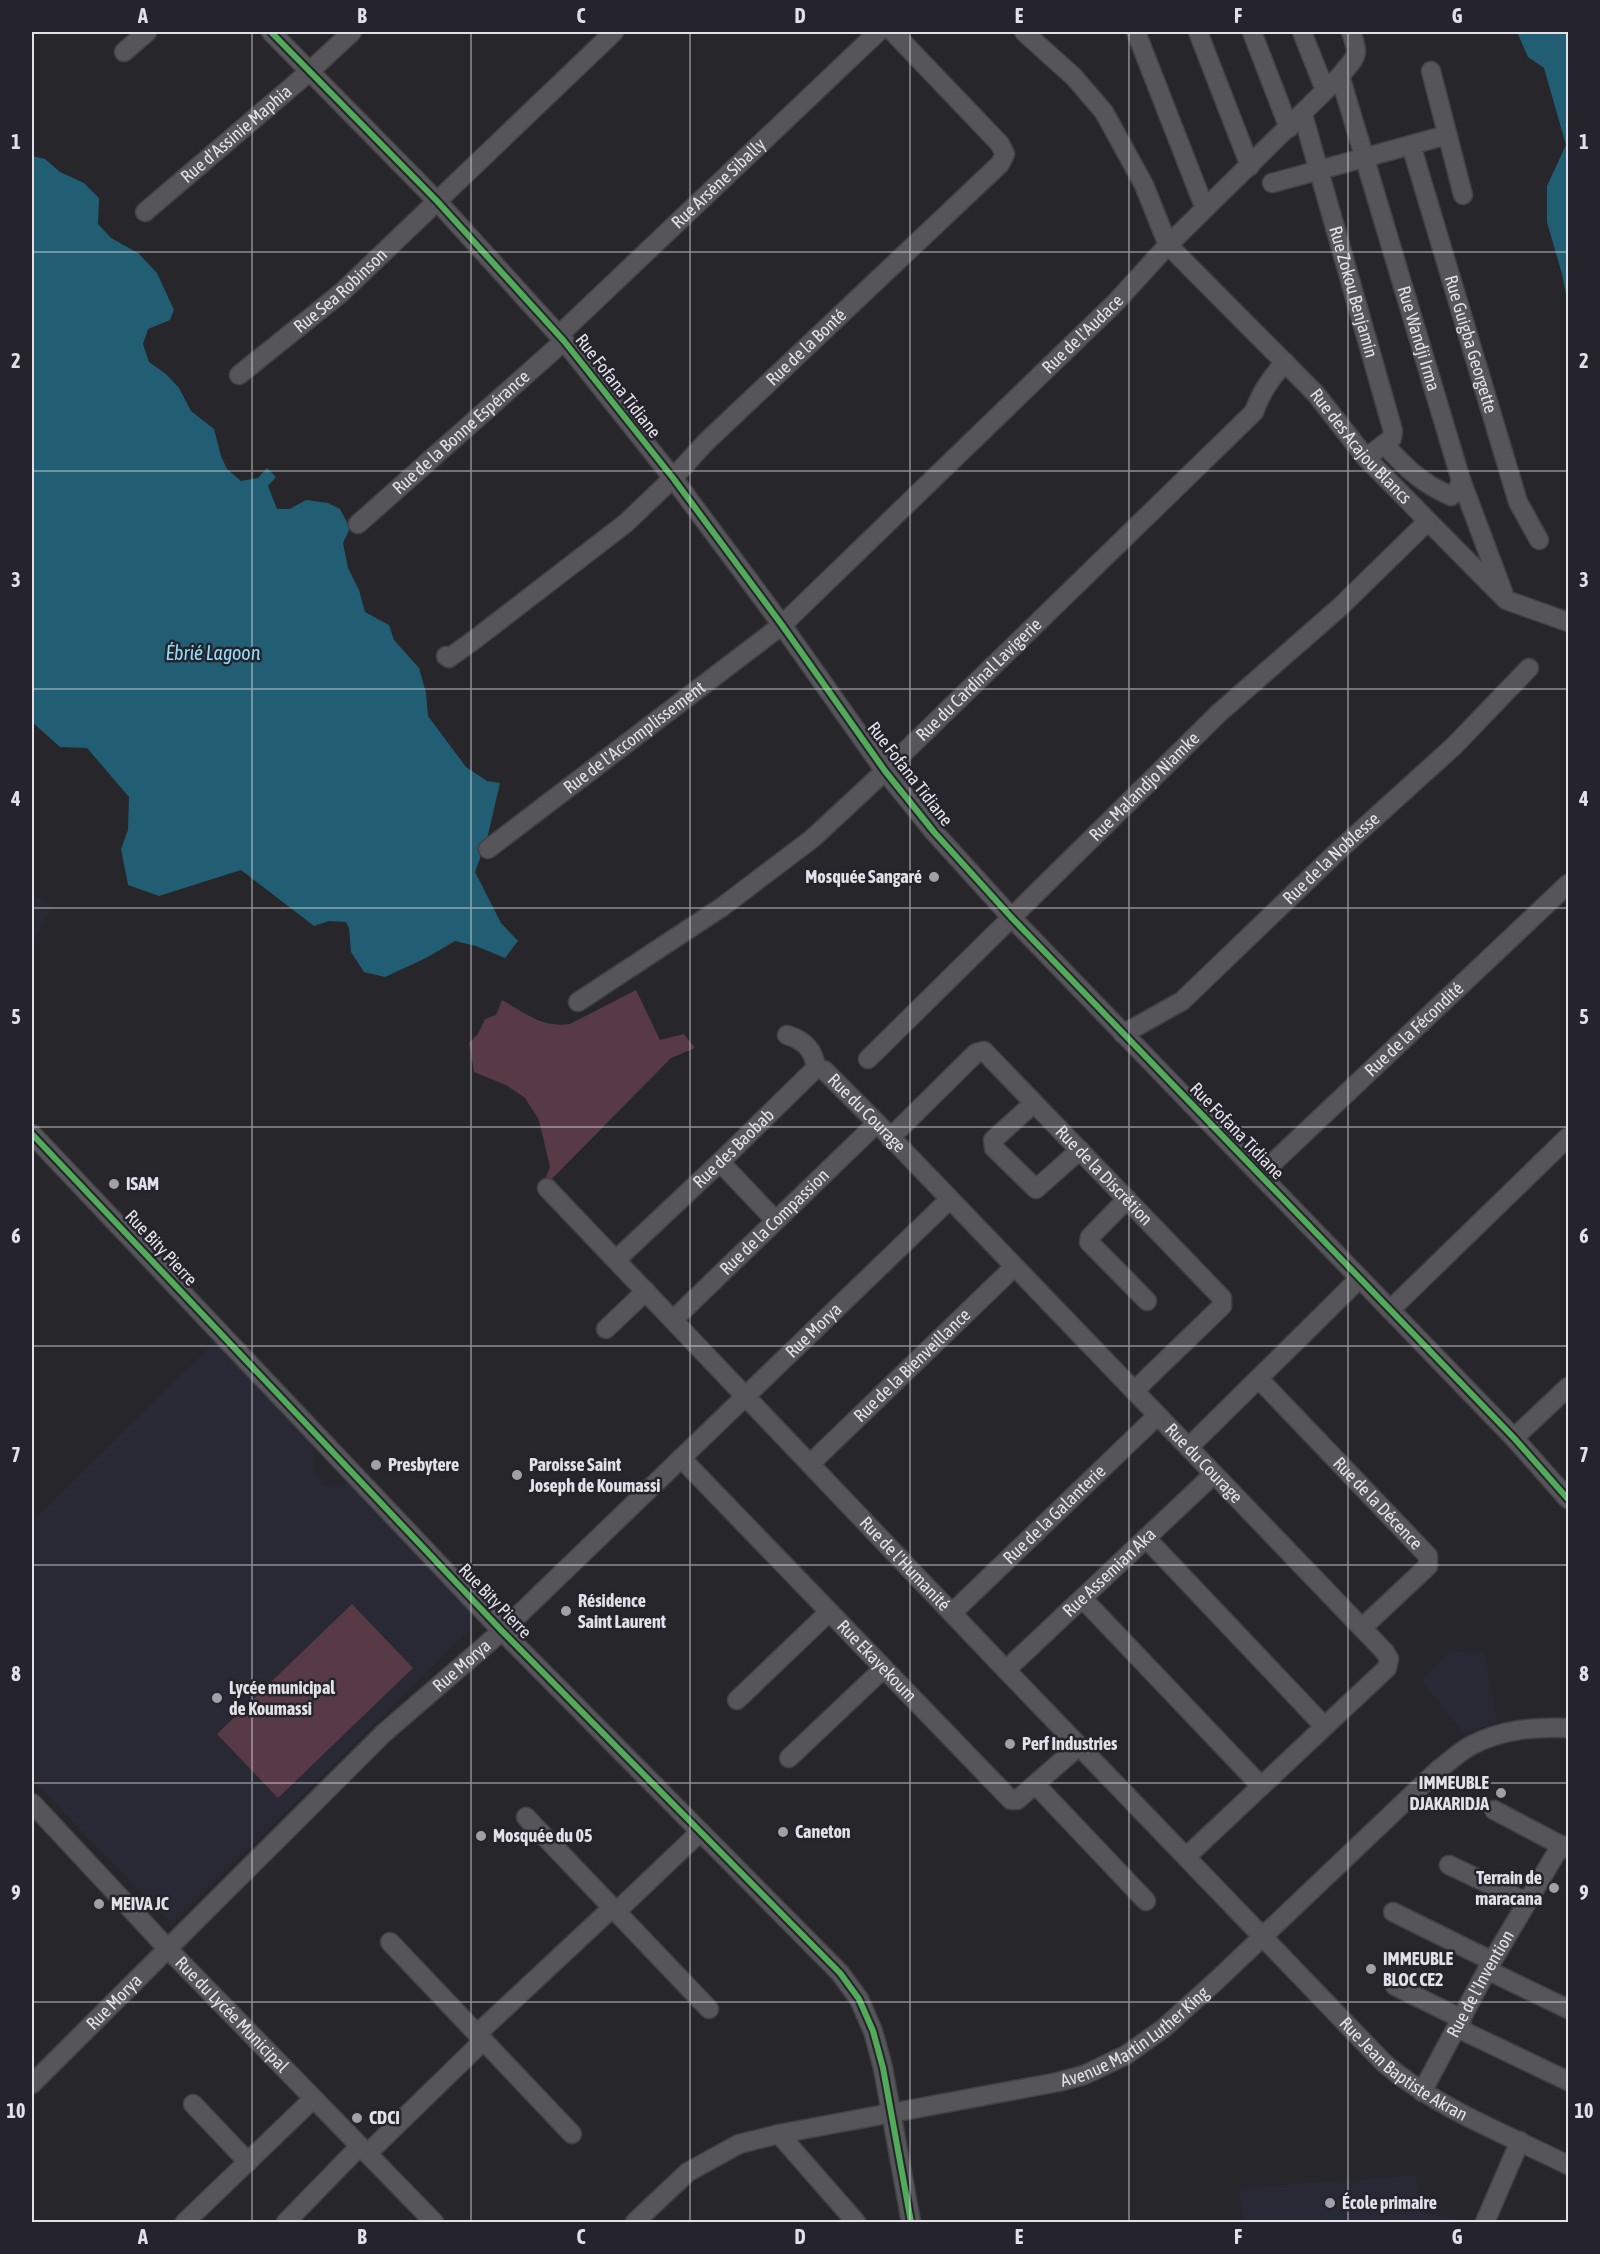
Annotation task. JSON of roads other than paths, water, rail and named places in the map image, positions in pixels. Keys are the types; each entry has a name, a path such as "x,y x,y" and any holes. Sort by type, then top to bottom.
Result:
{"street":[{"path":"124,52 147,32"},
{"name":"Rue Fofana Tidiane","path":"271,32 437,201 562,338 673,478 782,625 885,771 934,832 1011,918 1514,1438 1569,1499"},
{"name":"Rue d'Assinie Maphia","path":"146,212 309,72 352,32"},
{"name":"Rue Sea Robinson","path":"238,375 341,293 614,32"},
{"name":"Rue Arsène Sibally","path":"562,338 878,32"},
{"name":"Rue de la Bonté","path":"446,656 449,658 474,640 603,542 673,478 706,442 1000,164 1005,154 1000,144 893,32"},
{"path":"1024,32 1074,78 1104,112 1144,185 1168,245"},
{"path":"1136,32 1205,209"},
{"path":"1198,32 1250,166"},
{"path":"1252,32 1289,128"},
{"path":"1302,32 1325,90"},
{"name":"Rue de l'Audace","path":"782,625 1116,302 1168,245 1303,115 1357,55 1351,32"},
{"path":"1431,71 1463,195"},
{"name":"Rue Wandji Irma","path":"1340,76 1461,480 1506,600"},
{"name":"Rue Zokou Benjamin","path":"1303,115 1393,431 1392,438 1384,444"},
{"path":"1272,183 1447,135"},
{"name":"Rue Guigba Georgette","path":"1411,145 1518,502 1539,540"},
{"name":"Rue des Acajou Blancs","path":"1168,245 1316,394 1366,458 1506,600 1569,622"},
{"name":"Rue de la Bonne Espérance","path":"358,524 562,338"},
{"name":"Rue du Cardinal Lavigerie","path":"578,1002 722,907 813,838 885,771 1254,412 1268,382 1285,362"},
{"path":"1366,458 1384,444 1411,474 1431,488 1451,496 1458,489 1461,480"},
{"name":"Rue Malandjo Niamke","path":"868,1059 1219,713 1340,607 1428,521"},
{"name":"Rue de l'Accomplissement","path":"488,849 782,625"},
{"name":"Rue de la Noblesse","path":"1123,1034 1182,1001 1337,852 1454,746 1529,668"},
{"name":"Rue de la Fécondité","path":"1260,1175 1569,884"},
{"path":"788,1035 806,1045 814,1057 816,1068"},
{"name":"Rue de la Discrétion","path":"890,1138 978,1051 984,1051 1080,1150 1224,1301 1222,1306 1134,1391"},
{"name":"Rue du Courage","path":"816,1068 824,1070 877,1124 1386,1652 1389,1659 1387,1668 1186,1857"},
{"name":"Rue des Baobab","path":"616,1260 816,1068"},
{"path":"1034,1103 993,1140 994,1148 1036,1189 1080,1150"},
{"name":"Rue de la Compassion","path":"673,1320 877,1124"},
{"name":"Rue Bity Pierre","path":"32,1134 502,1631 840,1973 859,1999 873,2031 891,2112 911,2223"},
{"path":"1390,1310 1569,1137"},
{"path":"720,1162 776,1221"},
{"name":"Rue de l'Humanité","path":"547,1188 1263,1938"},
{"path":"1127,1199 1090,1237 1089,1242 1147,1301"},
{"name":"Rue Morya","path":"32,2084 169,1950 384,1733 502,1631 949,1200"},
{"name":"Rue de la Bienveillance","path":"810,1464 1014,1267"},
{"path":"1188,1447 1359,1279"},
{"path":"606,1329 646,1292"},
{"name":"Rue de la Décence","path":"1259,1379 1428,1556 1428,1566 1362,1628"},
{"path":"1514,1438 1569,1387"},
{"name":"Rue de la Galanterie","path":"952,1613 1157,1416"},
{"name":"Rue Ekayekoum","path":"681,1458 1011,1800 1017,1800 1036,1785 1079,1746"},
{"name":"Rue Assemian Aka","path":"1006,1670 1214,1474"},
{"path":"1146,1538 1324,1726"},
{"path":"1083,1599 1261,1786"},
{"path":"736,1700 829,1612"},
{"path":"789,1758 883,1669"},
{"name":"Avenue Martin Luther King","path":"635,2223 688,2172 739,2144 891,2112 1058,2082 1105,2067 1164,2028 1263,1938 1438,1770 1470,1746 1509,1731 1532,1727 1569,1728"},
{"path":"1036,1785 1146,1901"},
{"name":"Rue du Lycée Municipal","path":"32,1803 169,1950 434,2223"},
{"path":"1494,1810 1565,1847"},
{"path":"526,1817 708,2009"},
{"path":"286,2223 614,1910 700,1832"},
{"name":"Rue de l'Invention","path":"1422,2092 1527,1902 1565,1847"},
{"path":"1449,1865 1527,1902"},
{"path":"1393,1912 1569,2009"},
{"name":"Rue Jean Baptiste Akran","path":"1263,1938 1384,2063 1422,2092 1569,2165"},
{"path":"390,1942 572,2134"},
{"path":"1395,1986 1460,2024 1569,2081"},
{"path":"185,2223 313,2099"},
{"path":"193,2104 248,2162"},
{"path":"779,2134 856,2223"},
{"path":"1485,2223 1521,2141"}],"water":[{"path":"1517,32 1568,32 1568,305 1547,222 1547,186 1566,145 1544,68 1528,57"},
{"name":"Ébrié Lagoon","path":"32,156 45,159 60,172 84,183 99,198 98,224 111,238 138,253 157,273 174,310 170,320 148,329 143,344 149,362 166,374 179,388 191,411 214,429 227,469 241,481 258,478 267,468 276,477 268,486 277,509 290,509 306,500 328,503 340,509 350,528 343,543 348,568 359,590 365,612 389,625 394,640 419,668 426,693 428,716 466,767 487,781 500,783 487,839 475,872 501,923 518,941 505,958 476,946 455,941 426,958 385,977 364,972 351,952 349,928 346,922 329,921 314,926 241,870 159,896 128,885 121,849 128,830 129,797 87,748 60,747 32,722"}],"place":[{"name":"Mosquée Sangaré","path":"934,877"},
{"name":"ISAM","path":"114,1184"},
{"name":"Presbytere","path":"376,1465"},
{"name":"Paroisse Saint Joseph de Koumassi","path":"517,1475"},
{"name":"Résidence Saint Laurent","path":"566,1611"},
{"name":"Lycée municipal de Koumassi","path":"217,1698"},
{"name":"Perf Industries","path":"1010,1744"},
{"name":"IMMEUBLE DJAKARIDJA","path":"1501,1793"},
{"name":"Caneton","path":"783,1832"},
{"name":"Mosquée du 05","path":"481,1836"},
{"name":"Terrain de maracana","path":"1554,1888"},
{"name":"MEIVA JC","path":"99,1904"},
{"name":"IMMEUBLE BLOC CE2","path":"1371,1969"},
{"name":"CDCI","path":"357,2118"},
{"name":"École primaire","path":"1330,2203"}]}
